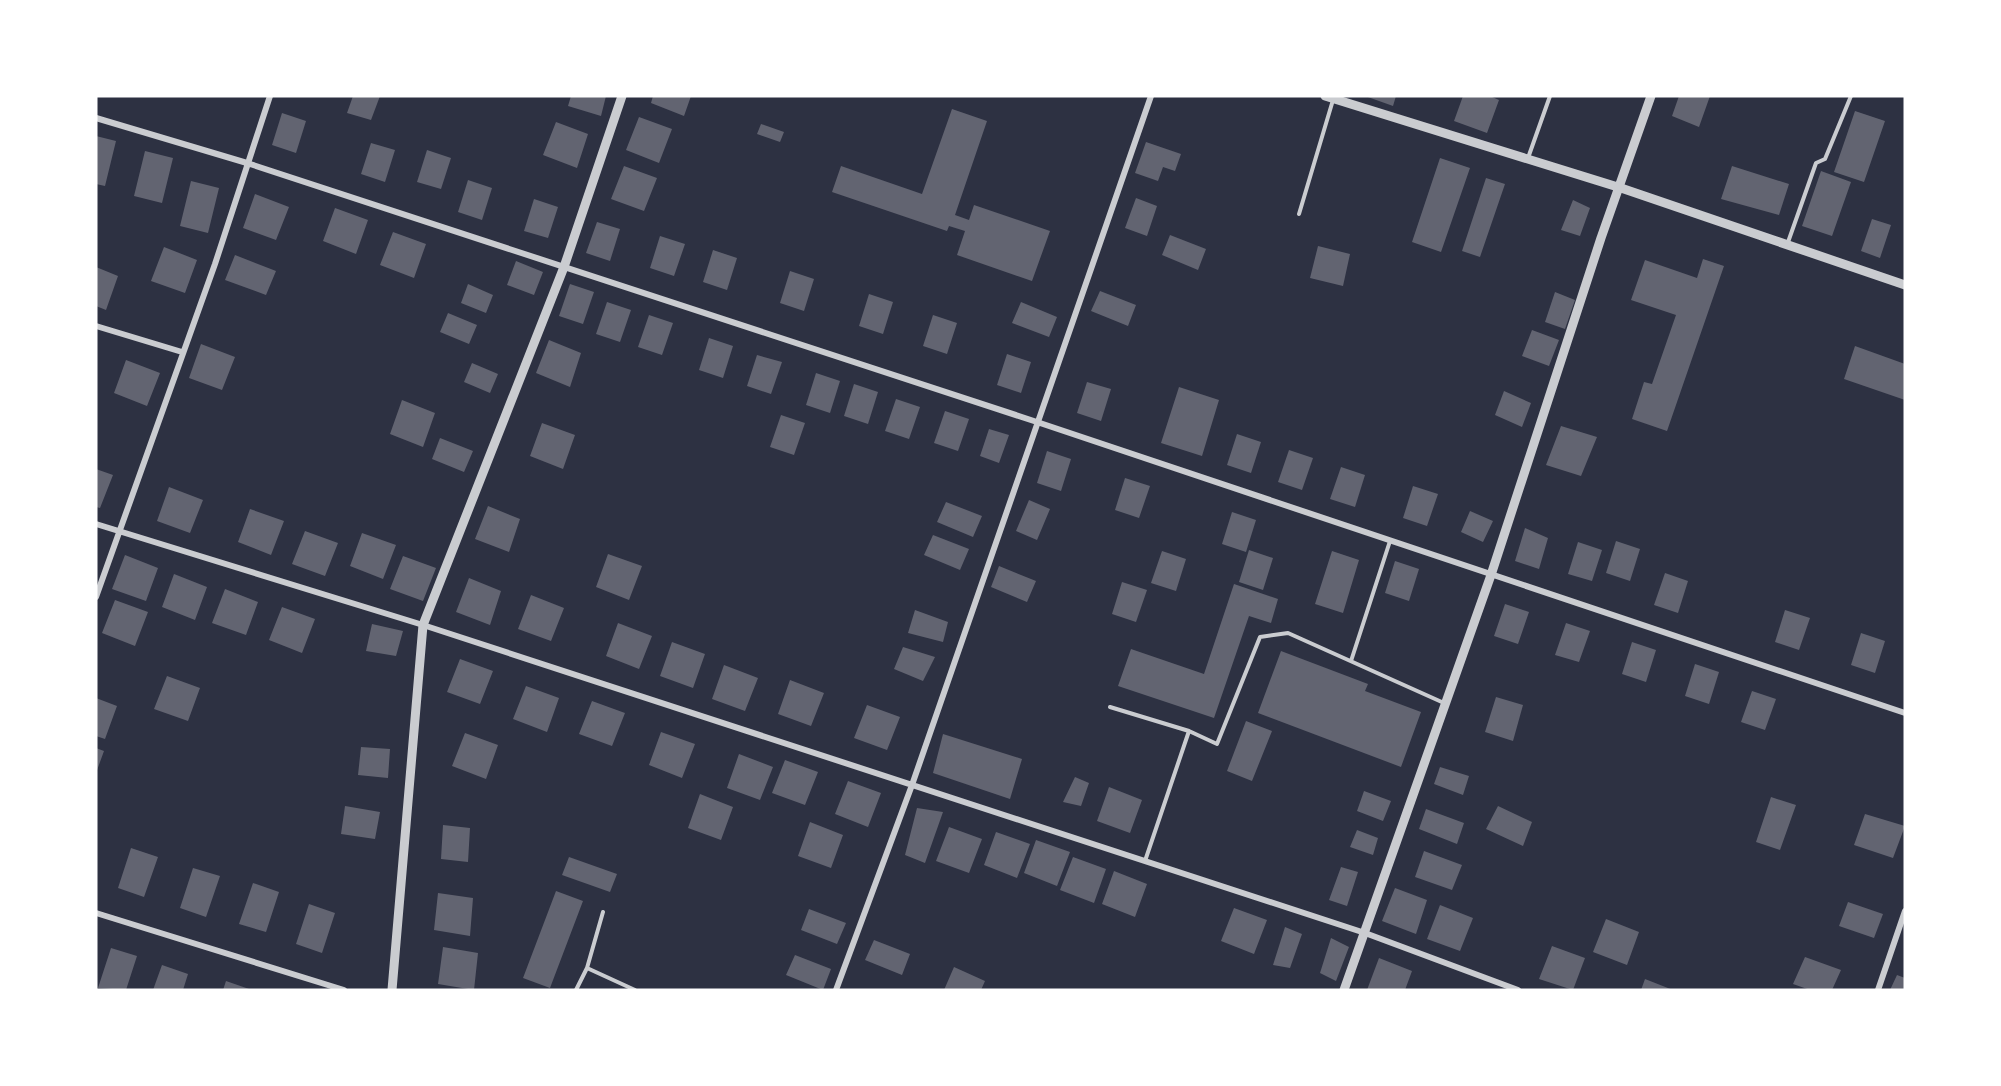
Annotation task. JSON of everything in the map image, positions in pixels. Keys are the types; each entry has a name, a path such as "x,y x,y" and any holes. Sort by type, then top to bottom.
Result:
{"street":[{"path":"96,597 215,264 270,96"},
{"path":"392,990 423,625 564,267 621,96"},
{"path":"836,990 912,785 1151,96"},
{"path":"1344,990 1491,575 1601,238 1621,188 1651,96"},
{"path":"1331,97 1621,188 1905,285"},
{"path":"96,118 247,163 1037,422 1905,713"},
{"path":"96,326 182,352"},
{"path":"96,524 423,625 1365,933 1518,990"},
{"path":"1878,990 1905,911"},
{"path":"96,913 344,990"}],"lane":[{"path":"1528,159 1550,96"},
{"path":"1787,245 1816,164 1825,159 1851,96"},
{"path":"1299,214 1331,97"},
{"path":"1351,662 1390,541"},
{"path":"1110,707 1189,731 1217,744 1260,637 1288,633 1446,704"},
{"path":"1144,861 1189,731"},
{"path":"576,990 587,968 603,912"},
{"path":"587,968 635,990"}],"building":[{"path":"353,96 380,96 371,120 347,113"},
{"path":"571,96 606,96 601,116 568,106"},
{"path":"653,96 691,96 684,116 651,103"},
{"path":"1365,96 1396,96 1393,106"},
{"path":"1463,96 1490,96 1499,100 1487,133 1454,121"},
{"path":"1679,96 1710,96 1699,127 1672,116"},
{"path":"952,109 987,121 955,215 969,220 974,205 1050,231 1032,281 957,255 965,231 949,226 947,231 832,192 841,166 922,194"},
{"path":"1855,111 1885,121 1864,182 1834,172"},
{"path":"282,113 306,121 296,153 272,145"},
{"path":"639,117 672,129 659,163 626,150"},
{"path":"556,122 588,134 577,168 543,155"},
{"path":"761,124 784,132 780,142 757,134"},
{"path":"96,136 116,141 105,186 96,184"},
{"path":"1146,142 1181,154 1175,171 1163,167 1158,181 1135,173"},
{"path":"371,143 395,150 385,182 361,174"},
{"path":"427,150 451,158 441,189 417,182"},
{"path":"145,151 173,158 162,203 134,196"},
{"path":"1440,158 1470,168 1441,252 1412,242"},
{"path":"624,166 657,178 644,211 611,199"},
{"path":"1732,166 1789,184 1779,215 1721,199"},
{"path":"1821,171 1851,182 1832,236 1802,226"},
{"path":"1486,178 1505,184 1480,257 1462,251"},
{"path":"468,180 492,188 482,220 458,212"},
{"path":"191,181 219,188 208,233 180,226"},
{"path":"255,194 289,207 276,240 243,228"},
{"path":"1136,198 1157,206 1147,236 1125,228"},
{"path":"534,199 558,207 548,238 524,231"},
{"path":"1573,200 1590,208 1580,236 1561,230"},
{"path":"335,208 368,220 356,254 323,241"},
{"path":"1872,219 1891,225 1880,258 1861,251"},
{"path":"597,222 620,229 610,261 586,253"},
{"path":"393,232 426,244 414,278 380,265"},
{"path":"1170,235 1206,249 1198,270 1162,255"},
{"path":"660,236 685,244 674,276 650,268"},
{"path":"1318,246 1350,254 1343,286 1310,278"},
{"path":"164,247 197,260 185,293 151,281"},
{"path":"713,250 737,258 727,290 703,282"},
{"path":"235,255 276,271 266,295 225,280"},
{"path":"1703,259 1724,266 1667,431 1632,419 1644,382 1652,384 1676,315 1631,300 1645,260 1697,278"},
{"path":"516,261 543,272 534,295 507,285"},
{"path":"96,267 118,276 106,310 96,306"},
{"path":"790,271 814,279 804,311 780,303"},
{"path":"468,284 493,295 486,313 461,303"},
{"path":"570,284 594,292 583,324 559,316"},
{"path":"1100,291 1136,305 1128,326 1091,311"},
{"path":"1555,292 1575,300 1565,329 1545,322"},
{"path":"869,294 893,302 883,334 859,326"},
{"path":"607,302 631,310 620,342 596,334"},
{"path":"1021,302 1057,317 1049,337 1012,323"},
{"path":"448,313 477,325 469,344 440,332"},
{"path":"649,315 673,323 662,355 638,347"},
{"path":"933,315 957,323 947,354 923,346"},
{"path":"1532,330 1559,340 1549,366 1522,356"},
{"path":"709,338 733,346 723,378 699,370"},
{"path":"549,340 581,353 570,387 536,373"},
{"path":"201,344 235,357 222,390 189,378"},
{"path":"1855,346 1905,364 1905,400 1844,379"},
{"path":"1007,354 1031,362 1021,393 997,385"},
{"path":"757,355 782,362 771,394 747,386"},
{"path":"126,360 160,373 147,406 114,393"},
{"path":"472,363 498,374 490,393 464,382"},
{"path":"816,373 840,381 830,413 806,405"},
{"path":"1087,382 1111,389 1101,421 1077,413"},
{"path":"854,384 878,392 868,424 844,416"},
{"path":"1179,387 1219,400 1202,456 1161,443"},
{"path":"1504,391 1531,403 1522,427 1495,415"},
{"path":"896,399 920,407 909,439 885,431"},
{"path":"402,400 435,413 423,447 390,434"},
{"path":"945,411 969,419 958,451 934,443"},
{"path":"781,415 805,423 794,455 770,447"},
{"path":"542,423 575,435 563,469 530,456"},
{"path":"1561,426 1597,437 1581,476 1546,465"},
{"path":"989,429 1009,435 999,463 980,456"},
{"path":"1237,434 1261,442 1251,473 1227,465"},
{"path":"440,438 473,451 464,472 432,459"},
{"path":"1289,450 1313,458 1302,490 1278,482"},
{"path":"1047,451 1071,459 1061,491 1037,483"},
{"path":"1341,467 1365,475 1355,507 1330,499"},
{"path":"96,469 113,475 100,508 96,507"},
{"path":"1125,478 1150,486 1139,518 1115,510"},
{"path":"1413,486 1438,494 1427,526 1403,518"},
{"path":"169,487 203,500 190,533 157,521"},
{"path":"1029,500 1050,509 1037,540 1016,531"},
{"path":"946,502 982,516 973,537 937,522"},
{"path":"488,506 520,519 509,552 475,539"},
{"path":"250,509 284,521 271,555 238,542"},
{"path":"1470,511 1493,521 1483,542 1461,532"},
{"path":"1232,512 1256,520 1246,552 1222,544"},
{"path":"1525,528 1548,538 1539,569 1515,561"},
{"path":"305,531 338,543 325,576 292,564"},
{"path":"362,533 396,545 383,579 350,566"},
{"path":"933,535 969,549 960,570 924,555"},
{"path":"1616,541 1640,549 1630,581 1606,573"},
{"path":"1578,542 1602,550 1592,581 1568,574"},
{"path":"1249,550 1273,558 1263,590 1239,582"},
{"path":"1162,551 1186,559 1176,591 1151,583"},
{"path":"1332,551 1359,560 1343,613 1315,604"},
{"path":"608,554 642,566 629,600 596,587"},
{"path":"125,555 158,568 146,601 112,589"},
{"path":"403,556 436,568 423,601 390,589"},
{"path":"1395,561 1419,569 1409,601 1385,593"},
{"path":"999,566 1036,581 1027,602 991,587"},
{"path":"1665,573 1688,581 1678,613 1654,605"},
{"path":"174,574 207,587 195,620 162,607"},
{"path":"469,578 501,591 490,625 456,612"},
{"path":"1122,582 1147,590 1136,622 1112,614"},
{"path":"1234,584 1278,599 1271,623 1249,616 1214,718 1118,686 1131,649 1204,674"},
{"path":"225,589 258,602 246,635 212,623"},
{"path":"531,595 564,608 551,641 518,629"},
{"path":"115,600 148,612 135,646 102,633"},
{"path":"1505,604 1529,612 1518,644 1494,636"},
{"path":"282,607 315,619 302,653 269,640"},
{"path":"915,610 948,622 943,642 908,633"},
{"path":"1785,610 1810,618 1799,650 1775,642"},
{"path":"618,623 652,636 639,669 606,656"},
{"path":"1566,623 1590,631 1579,662 1555,655"},
{"path":"372,624 403,631 396,656 366,651"},
{"path":"1861,633 1885,641 1875,673 1851,665"},
{"path":"672,642 705,654 693,688 660,676"},
{"path":"1632,642 1656,650 1646,682 1622,674"},
{"path":"903,647 935,657 923,681 894,669"},
{"path":"1281,651 1368,684 1365,691 1421,712 1401,767 1258,713"},
{"path":"460,659 493,671 480,704 447,692"},
{"path":"1695,664 1719,672 1709,704 1685,696"},
{"path":"724,665 758,678 745,711 712,699"},
{"path":"167,676 200,688 188,721 154,709"},
{"path":"790,680 824,693 811,726 778,714"},
{"path":"526,686 559,698 547,732 513,719"},
{"path":"1752,691 1776,699 1765,730 1741,722"},
{"path":"1496,697 1523,705 1513,741 1485,732"},
{"path":"96,698 117,706 105,739 96,736"},
{"path":"592,701 625,713 612,746 579,734"},
{"path":"867,705 900,717 887,750 854,738"},
{"path":"1246,721 1272,731 1252,781 1227,771"},
{"path":"661,732 695,744 682,778 649,765"},
{"path":"465,733 498,745 486,779 452,766"},
{"path":"943,734 1022,759 1010,799 933,773"},
{"path":"361,747 390,749 388,778 358,775"},
{"path":"96,748 104,751 96,773"},
{"path":"739,754 773,767 760,800 727,788"},
{"path":"785,760 818,772 805,805 772,793"},
{"path":"1440,767 1469,776 1463,795 1434,784"},
{"path":"1075,777 1089,783 1081,806 1063,802"},
{"path":"848,781 881,793 868,827 835,814"},
{"path":"1109,787 1142,800 1130,833 1097,821"},
{"path":"1364,791 1391,801 1383,821 1357,811"},
{"path":"700,794 733,807 721,840 688,828"},
{"path":"1771,797 1796,805 1780,850 1756,842"},
{"path":"345,806 380,812 375,839 341,834"},
{"path":"1498,806 1532,822 1523,846 1486,829"},
{"path":"917,808 943,812 925,863 905,855"},
{"path":"1426,809 1464,823 1457,844 1419,829"},
{"path":"1865,814 1905,826 1893,858 1854,845"},
{"path":"810,822 843,835 831,868 798,856"},
{"path":"443,825 470,828 468,862 441,859"},
{"path":"949,827 982,839 969,873 936,861"},
{"path":"1357,830 1378,838 1373,855 1350,847"},
{"path":"996,832 1030,844 1017,878 984,865"},
{"path":"1036,840 1070,852 1057,886 1024,873"},
{"path":"131,848 158,857 144,897 118,888"},
{"path":"1424,851 1462,865 1452,890 1415,877"},
{"path":"569,857 617,874 610,892 562,875"},
{"path":"1073,857 1106,869 1094,903 1060,890"},
{"path":"1341,867 1358,872 1347,906 1329,900"},
{"path":"193,868 220,876 206,917 180,908"},
{"path":"1114,871 1147,884 1135,917 1102,904"},
{"path":"253,883 279,892 266,932 239,924"},
{"path":"1395,888 1427,900 1416,934 1382,921"},
{"path":"556,891 583,901 550,988 523,978"},
{"path":"438,893 473,898 470,936 434,930"},
{"path":"1848,902 1883,914 1874,938 1839,926"},
{"path":"309,904 335,913 322,953 296,944"},
{"path":"1440,905 1473,918 1460,951 1427,939"},
{"path":"1234,908 1267,920 1254,954 1221,941"},
{"path":"809,909 846,923 837,944 801,930"},
{"path":"1606,919 1639,932 1627,965 1593,952"},
{"path":"1285,927 1302,934 1290,968 1273,965"},
{"path":"1331,938 1349,947 1336,981 1320,973"},
{"path":"874,940 910,954 902,975 865,960"},
{"path":"1552,946 1585,958 1573,990 1539,979"},
{"path":"443,947 478,953 474,990 438,984"},
{"path":"111,948 137,956 126,990 98,988"},
{"path":"795,955 831,969 823,990 786,975"},
{"path":"1805,957 1841,970 1832,990 1810,990 1793,984"},
{"path":"1379,958 1412,971 1405,990 1367,990"},
{"path":"162,965 188,974 183,990 153,990"},
{"path":"954,967 985,981 981,990 944,990"},
{"path":"1897,975 1905,978 1905,990 1890,990"},
{"path":"1645,979 1673,990 1641,990"},
{"path":"226,981 252,990 223,990"}]}
